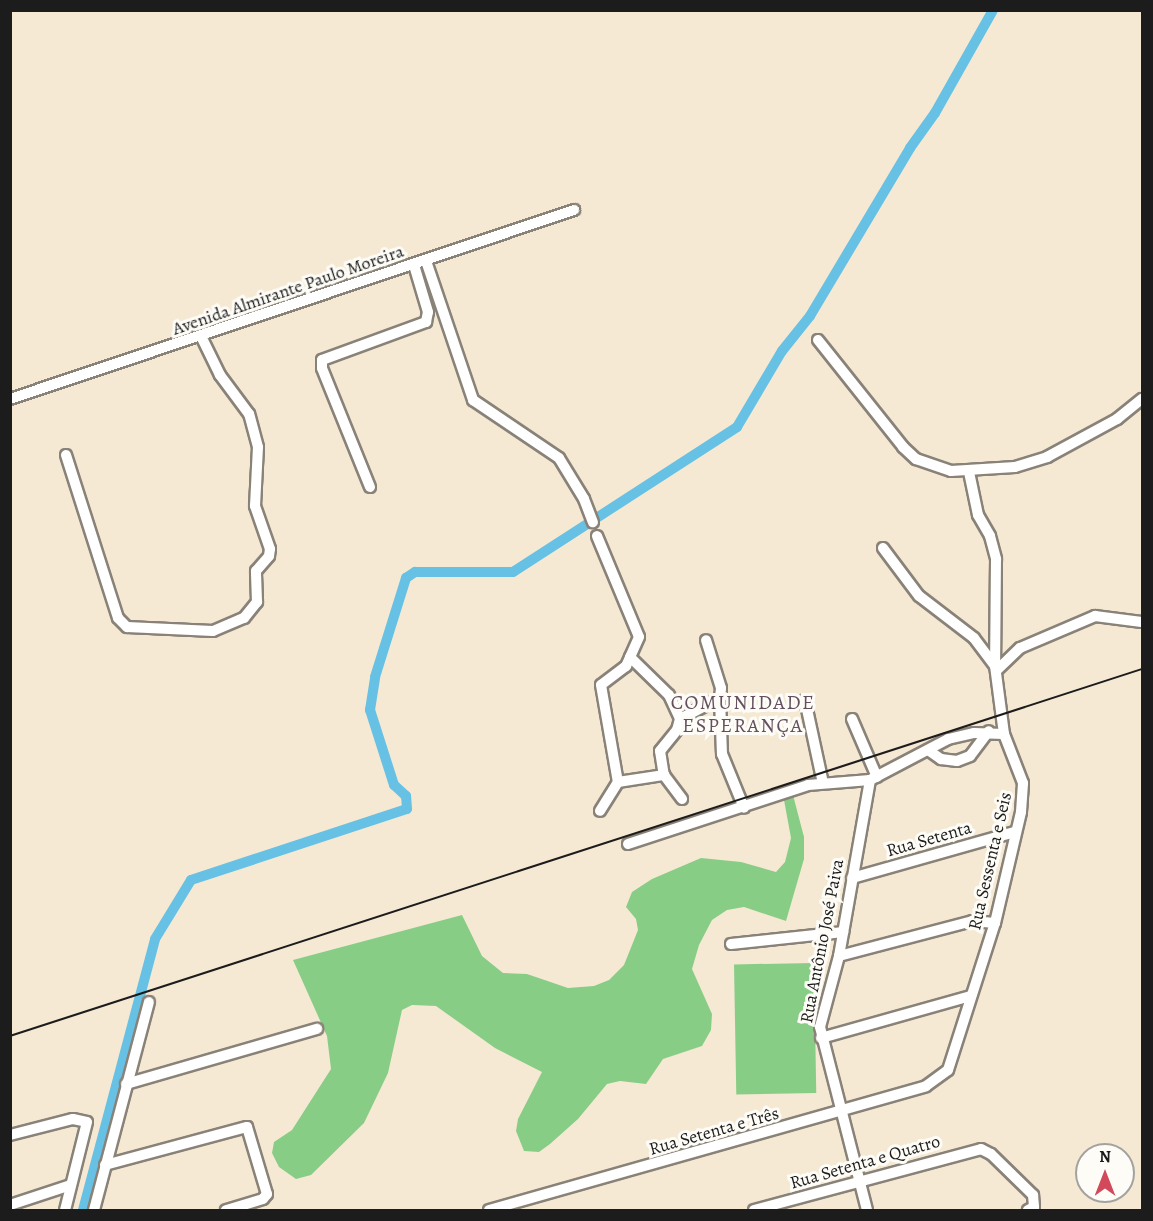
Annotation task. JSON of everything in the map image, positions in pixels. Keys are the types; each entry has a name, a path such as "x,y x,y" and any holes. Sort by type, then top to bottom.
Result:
{"street":[{"name":"Avenida Almirante Paulo Moreira","path":"10,399 574,210"},
{"path":"426,261 473,400 559,458 584,499 593,522"},
{"path":"370,487 322,368 322,360 328,355 426,321 428,312 414,265"},
{"path":"66,455 118,618 127,627 206,632 244,618 257,602 256,571 270,549 255,506 258,447 249,414 220,375 201,336"},
{"path":"818,340 916,459 934,468 969,472 1015,467 1047,457 1117,419 1143,399"},
{"name":"Rua Sessenta e Seis","path":"945,1075 995,923 1023,783 1004,734 995,668 996,560 990,536 978,515 969,472"},
{"path":"597,536 639,631 639,642 621,671 601,685 618,782 600,811"},
{"path":"883,548 919,596 974,638 995,668 1020,648 1095,616 1143,622"},
{"path":"706,640 721,688 722,754 744,808"},
{"path":"630,657 669,695 680,719 677,730 660,751 664,775 682,799"},
{"path":"680,719 720,698"},
{"path":"806,700 823,783"},
{"path":"852,719 873,779"},
{"path":"928,750 941,759 957,761 970,756 985,734 1002,721"},
{"path":"628,844 823,783 873,779 948,740 985,734 1004,734"},
{"path":"618,782 664,775"},
{"name":"Rua Antônio José Paiva","path":"867,1210 838,1111 820,1038 821,1014 839,957 852,878 873,779"},
{"name":"Rua Setenta","path":"852,878 1014,832"},
{"path":"839,957 972,921 995,923"},
{"path":"731,944 843,932"},
{"path":"820,1038 970,996"},
{"path":"94,1210 149,1002"},
{"path":"126,1084 317,1029"},
{"name":"Rua Setenta e Três","path":"489,1210 926,1086 945,1075"},
{"path":"10,1135 83,1119 87,1133 65,1210"},
{"path":"105,1165 247,1127 267,1194 263,1199 226,1210"},
{"name":"Rua Setenta e Quatro","path":"754,1210 969,1150 986,1150 1033,1196 1032,1207"},
{"path":"10,1204 71,1185"}],"green space":[{"path":"793,795 804,837 804,859 786,921 744,907 727,910 712,920 699,945 692,969 712,1014 711,1030 702,1046 663,1059 646,1084 620,1081 607,1084 578,1119 550,1144 539,1152 524,1151 516,1131 518,1119 542,1072 495,1048 436,1006 412,1005 402,1010 388,1073 364,1123 311,1175 296,1179 279,1167 272,1153 274,1142 292,1130 331,1069 327,1036 293,960 462,915 482,956 503,973 527,974 568,988 594,986 609,980 624,965 638,930 636,919 626,907 632,892 652,879 701,858 741,862 776,872 785,862 791,838 784,800"},
{"path":"814,963 816,1093 736,1094 734,964"}],"waterway":[{"path":"83,1210 155,939 191,880 407,809 406,796 394,785 370,710 375,677 406,578 415,572 513,572 737,427 782,351 810,316 910,148 935,113 993,10"}],"tram line":[{"path":"10,1036 1142,669"}],"district":[{"name":"COMUNIDADE ESPERANÇA","path":"743,714"}]}
